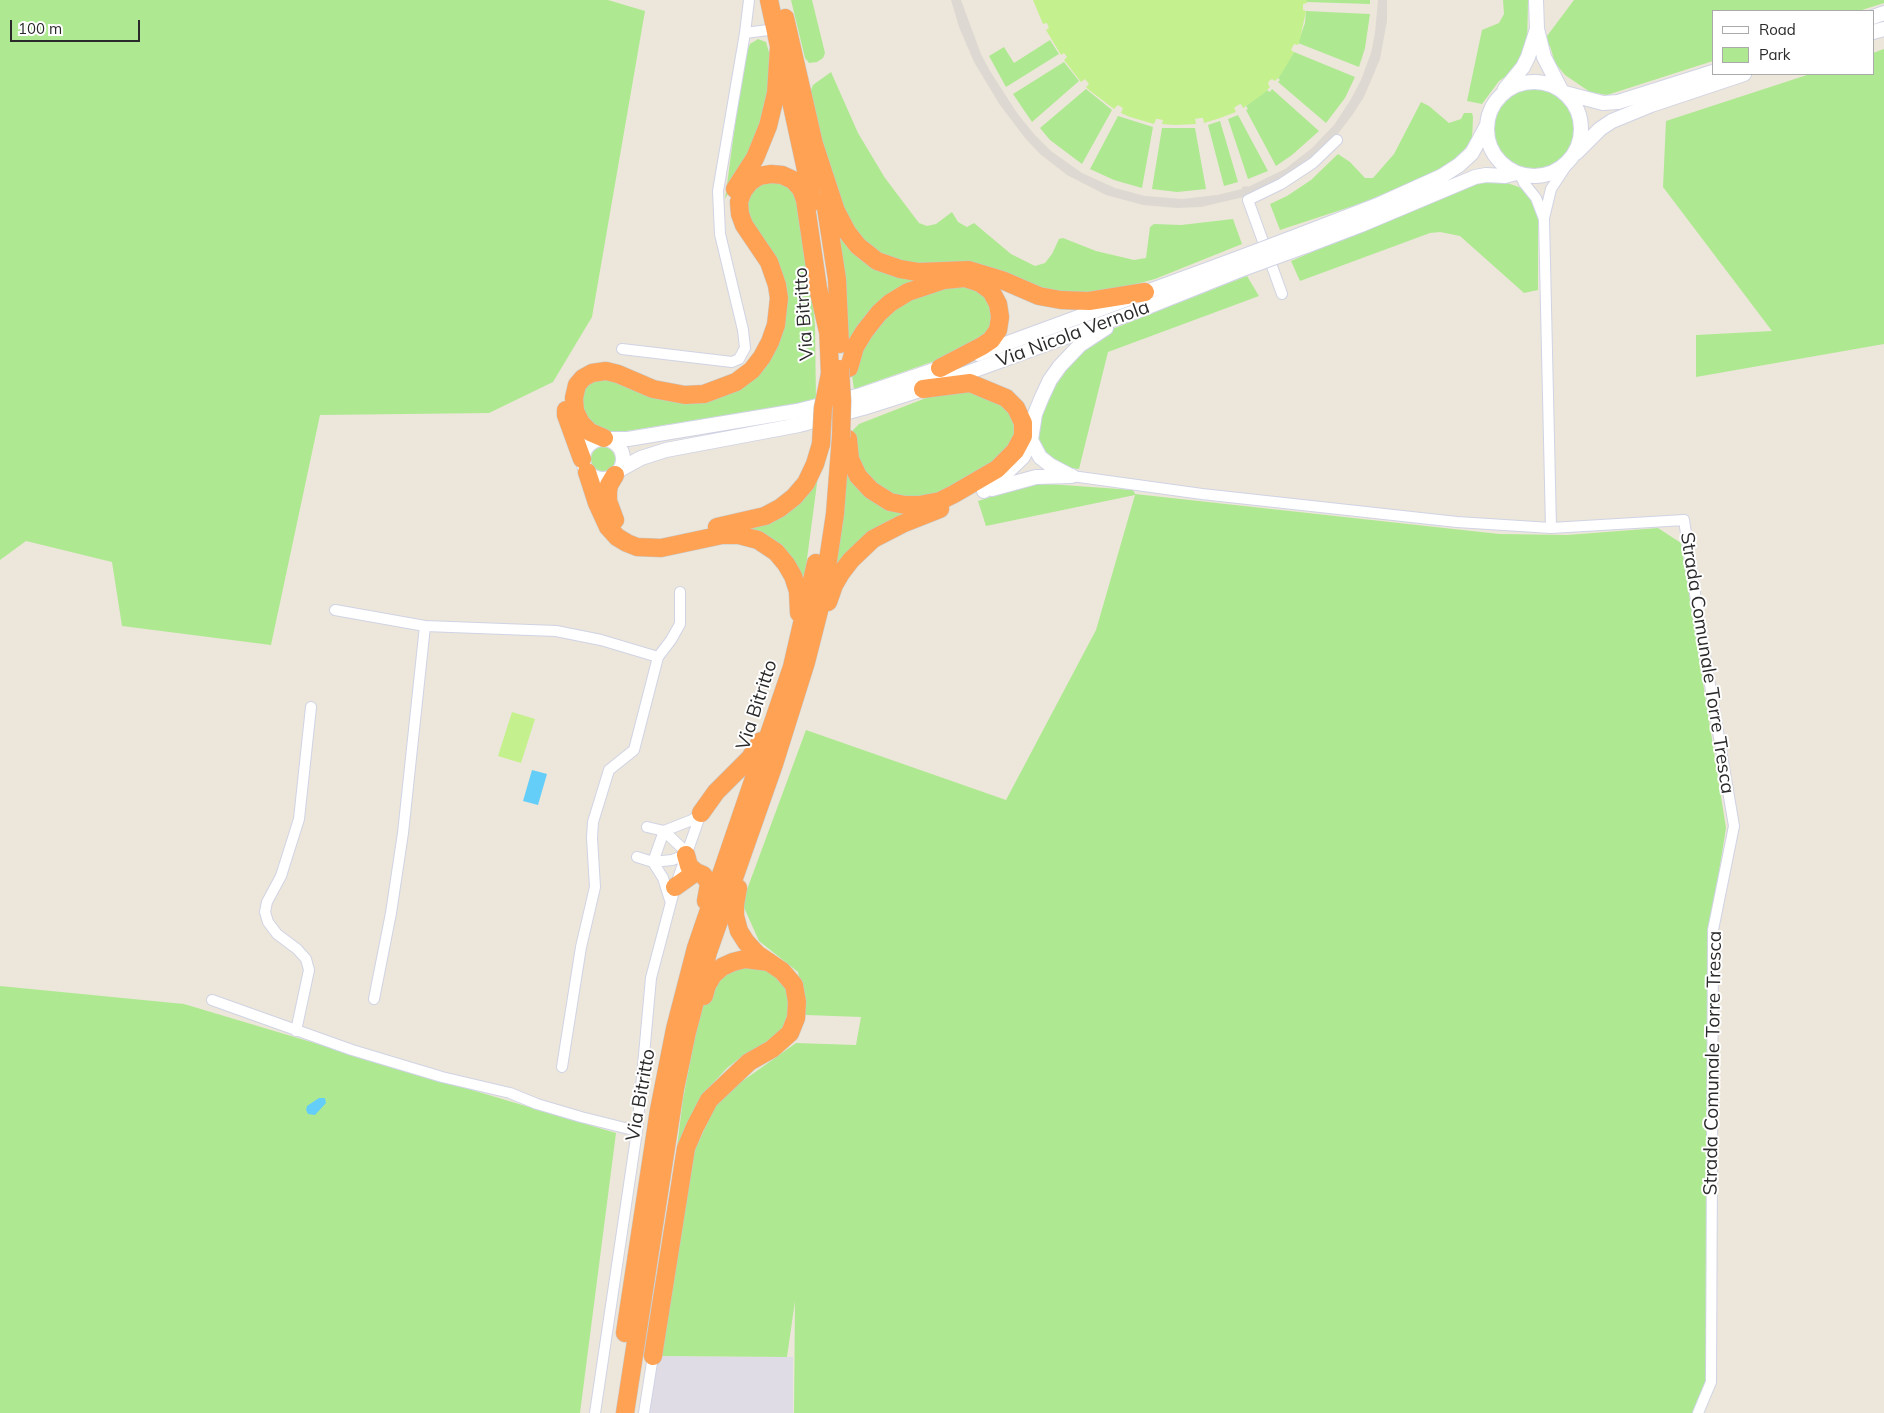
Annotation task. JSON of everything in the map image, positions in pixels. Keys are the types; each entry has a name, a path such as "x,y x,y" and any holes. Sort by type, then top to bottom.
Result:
{"highway":[{"name":"Via Bitritto","path":"613,1413 665,1074 696,948 792,667 816,565 842,401 839,370 829,336 824,281 812,195 769,0"},
{"name":"Via Bitritto","path":"625,1413 677,1080 701,976 798,692 822,599 835,514 840,326 836,279 814,141 781,0"},
{"path":"701,813 716,792 742,768 756,751 769,723 781,684 792,667 791,646 799,613 798,591 793,576 786,564 776,552 758,540 739,535 722,535 661,548 637,547 626,543 617,536 608,527 597,503 566,415 566,390 571,379 579,371 589,366 611,364 623,366 644,377 666,384 684,387 702,386 728,376 746,364 756,352 769,315 769,288 760,264 733,222 730,211 730,198 755,158 768,126 776,93 779,47"},
{"path":"814,141 836,212 847,232 858,246 877,261 900,269 918,272 969,270 1002,280 1039,296 1061,300 1145,300"},
{"path":"607,439 590,432 581,423 575,411 574,398 577,386 583,378 592,373 606,371 653,389 685,395 704,394 736,382 752,370 762,357 776,325 779,298 777,285 769,262 744,225 740,214 739,202 743,191 750,182 759,176 770,174 782,175 793,180 806,200 818,288 829,336"},
{"path":"839,370 853,352 864,332 890,303 908,292 944,280 965,278 980,283 991,291 998,304 1000,317 998,330 991,340 982,346 940,368"},
{"path":"618,472 609,485 608,501 616,523 632,537 645,540 660,539 747,521 765,516 780,508 794,497 806,483 815,464 836,437 858,476 871,490 890,502 919,505 940,501 996,469 1015,451 1022,436 1024,423 1016,408 1006,398 970,383 923,389"},
{"path":"780,745 794,728 808,685 830,594 851,560 873,539 887,531 984,490"},
{"path":"653,1356 686,1148 709,1100 749,1062 772,1049 790,1033 796,1018 797,1002 794,985 782,971 757,954 739,931 735,916 736,895 747,863 744,846"},
{"path":"683,996 689,951 708,890 707,880 703,874 696,872 689,866 686,855"},
{"path":"673,895 696,872"},
{"path":"668,1136 684,1084 707,985 713,975 722,967 733,962 745,959 770,962"}],"main road":[{"path":"1536,0 1537,29 1547,64 1563,91 1574,103 1580,116 1581,136 1571,159"},
{"path":"1502,94 1513,77 1523,67 1537,29"},
{"path":"1712,72 1618,102 1603,103 1563,91 1552,84 1531,81 1510,88 1494,102 1486,127 1487,139 1494,155 1506,167 1518,174 1545,175 1557,170 1571,159 1600,129 1612,121 1643,108 1741,75"},
{"name":"Via Nicola Vernola","path":"618,472 641,458 666,450 799,425 864,408 923,389 1145,300 1304,240 1442,176 1472,153 1486,127"},
{"name":"Via Nicola Vernola","path":"1304,240 1361,225 1475,176 1518,174"},
{"path":"984,490 1000,479 1023,457 1031,440 1035,414 1042,397 1050,380 1069,355 1080,345 1145,300"},
{"name":"Via Nicola Vernola","path":"607,439 628,439 797,411 861,395 1145,300"},
{"path":"597,439 607,439 621,448 623,455 618,472 603,479 591,476 584,465 586,446 597,439"},
{"path":"1031,440 1040,457 1050,465 1072,476"},
{"path":"984,490 1036,477 1072,476"}],"street":[{"path":"622,349 732,362 739,359 745,348 743,330 720,234 718,191 745,33 748,0"},
{"path":"745,33 776,29"},
{"path":"1282,294 1248,200 1281,184 1313,164 1338,140"},
{"path":"1072,476 1202,494 1457,522 1551,528 1544,219 1551,189 1571,159"},
{"path":"1518,174 1536,198 1544,219"},
{"name":"Strada Comunale Torre Tresca","path":"1551,528 1684,520 1734,826 1713,930 1711,1382 1698,1413"},
{"path":"562,1068 581,947 595,887 592,822 609,770 634,750 658,657 680,624 680,592"},
{"path":"335,610 425,626 556,631 601,640 658,657"},
{"path":"374,999 391,913 403,833 425,626"},
{"path":"296,1031 309,970 306,959 297,949 277,934 268,922 265,912 267,902 281,876 299,819 310,707"},
{"path":"673,895 653,862 664,831 692,820 701,813"},
{"path":"595,1413 637,1130 651,978 673,895 701,813"},
{"path":"647,827 664,831 682,848 686,855"},
{"path":"637,857 653,862 672,860 686,855"},
{"path":"212,1000 296,1031 442,1077 510,1093 546,1107 637,1130"},
{"path":"644,1413 653,1356"}],"shaded area":[{"path":"951,0 961,0 981,54 990,71 1017,113 1051,151 1082,173 1115,188 1145,196 1182,199 1217,195 1248,187 1285,169 1312,148 1334,125 1361,80 1371,53 1378,0 1387,0 1387,21 1380,59 1364,97 1334,139 1305,166 1248,196 1201,207 1177,208 1143,205 1106,195 1067,175 1040,154 1025,138 1000,105 974,62 959,27"},
{"path":"653,1356 793,1357 793,1413 644,1413"}],"green space":[{"path":"0,0 608,0 645,11 592,317 553,382 489,413 320,415 271,645 122,626 112,562 26,541 0,560"},
{"path":"791,0 812,0 825,53 823,58 817,62 809,63 805,58"},
{"path":"1033,0 1307,0 1307,3 1303,4 1303,10 1306,11 1298,45 1294,44 1291,50 1294,52 1280,76 1275,81 1272,79 1269,81 1270,87 1263,94 1243,108 1241,104 1238,105 1234,108 1236,112 1220,118 1204,123 1203,118 1200,118 1195,119 1196,124 1175,125 1162,124 1163,120 1158,119 1156,119 1154,124 1130,117 1121,113 1123,108 1118,105 1114,109 1089,90 1086,87 1089,84 1085,79 1081,82 1064,60 1067,57 1064,53 1061,55 1046,30 1049,28 1047,23 1043,24"},
{"path":"1307,0 1370,0 1370,4 1307,2"},
{"path":"1503,0 1528,0 1527,48 1512,72 1499,81 1482,104 1467,101 1482,30 1499,23 1504,14"},
{"path":"1574,0 1884,0 1884,3 1862,10 1712,10 1712,61 1607,95 1590,92 1565,75 1555,63 1550,46 1548,46 1547,36"},
{"path":"1306,11 1370,14 1365,48 1359,67 1298,43 1305,23"},
{"path":"758,39 766,42 771,59 764,127 725,199 744,58 750,44"},
{"path":"1050,40 1059,54 1006,87 989,56 1004,47 1014,63"},
{"path":"1884,49 1884,344 1696,377 1696,335 1772,331 1663,187 1666,121 1807,75 1874,75 1874,53"},
{"path":"1294,52 1355,77 1345,98 1326,123 1278,82 1280,80 1278,78"},
{"path":"1064,62 1079,81 1032,122 1013,94"},
{"path":"831,72 858,133 885,178 919,223 927,226 936,224 952,212 958,222 967,227 974,223 1011,254 1035,266 1045,263 1052,254 1059,239 1063,238 1096,251 1134,260 1146,258 1150,227 1154,224 1181,225 1233,219 1242,244 1155,279 1094,295 1066,293 890,264 847,232 808,97 813,85"},
{"path":"1528,88 1541,89 1564,99 1572,109 1577,126 1576,141 1568,153 1555,164 1533,171 1517,169 1506,161 1497,149 1492,135 1493,122 1498,109 1510,95"},
{"path":"1086,89 1112,110 1082,164 1050,140 1040,128"},
{"path":"1272,89 1319,131 1292,155 1276,166 1246,110 1248,109 1246,106 1267,90 1270,92"},
{"path":"1421,102 1429,106 1449,123 1461,119 1464,113 1472,113 1472,140 1458,157 1443,168 1362,203 1280,230 1270,204 1287,196 1311,180 1338,154 1350,162 1365,178 1373,178 1394,154"},
{"path":"1238,115 1268,171 1248,179 1228,119"},
{"path":"1118,116 1153,127 1142,188 1114,180 1090,169"},
{"path":"1220,121 1238,182 1224,186 1208,125"},
{"path":"1162,128 1195,128 1206,189 1177,192 1152,189"},
{"path":"768,178 794,186 804,212 815,325 816,401 614,433 606,433 584,419 581,391 591,378 724,390 781,322 748,226 744,195"},
{"path":"1488,182 1507,183 1519,187 1534,200 1538,217 1538,290 1524,293 1460,236 1440,232 1430,233 1300,281 1291,261 1472,184"},
{"path":"837,226 918,278 850,347 846,329"},
{"path":"1247,276 1259,296 1108,352 1079,469 1063,467 1050,461 1038,443 1037,434 1044,397 1063,367 1110,330"},
{"path":"945,283 984,289 994,319 991,330 969,349 854,389 850,362 885,308"},
{"path":"961,389 1006,403 1014,423 1015,436 1004,456 942,494 891,499 860,468 853,440 853,430 859,424 944,391"},
{"path":"603,447 608,448 614,454 614,464 608,470 603,471 598,470 592,464 591,459 592,454 598,448"},
{"path":"848,462 912,510 833,572"},
{"path":"818,476 805,574 802,577 798,576 748,533 747,525"},
{"path":"1035,483 1133,490 1135,494 1499,534 1567,535 1658,528 1681,543 1726,828 1708,941 1712,1202 1711,1361 1697,1413 794,1413 795,1301 787,1357 662,1356 693,1154 718,1100 731,1082 744,1080 796,1043 856,1045 861,1017 806,1015 798,972 759,941 742,903 806,730 1006,800 1096,630 1135,495 986,526 978,501"},
{"path":"512,712 535,719 521,763 498,756"},
{"path":"733,962 782,971 791,1010 785,1025 772,1040 745,1054 727,1068 705,1092 690,1118 676,1155 683,1099 707,985"},
{"path":"0,986 184,1004 616,1133 580,1413 0,1413"}],"water":[{"path":"532,770 547,774 538,805 523,801"},
{"path":"319,1098 325,1098 326,1103 315,1115 308,1114 307,1106"}]}
